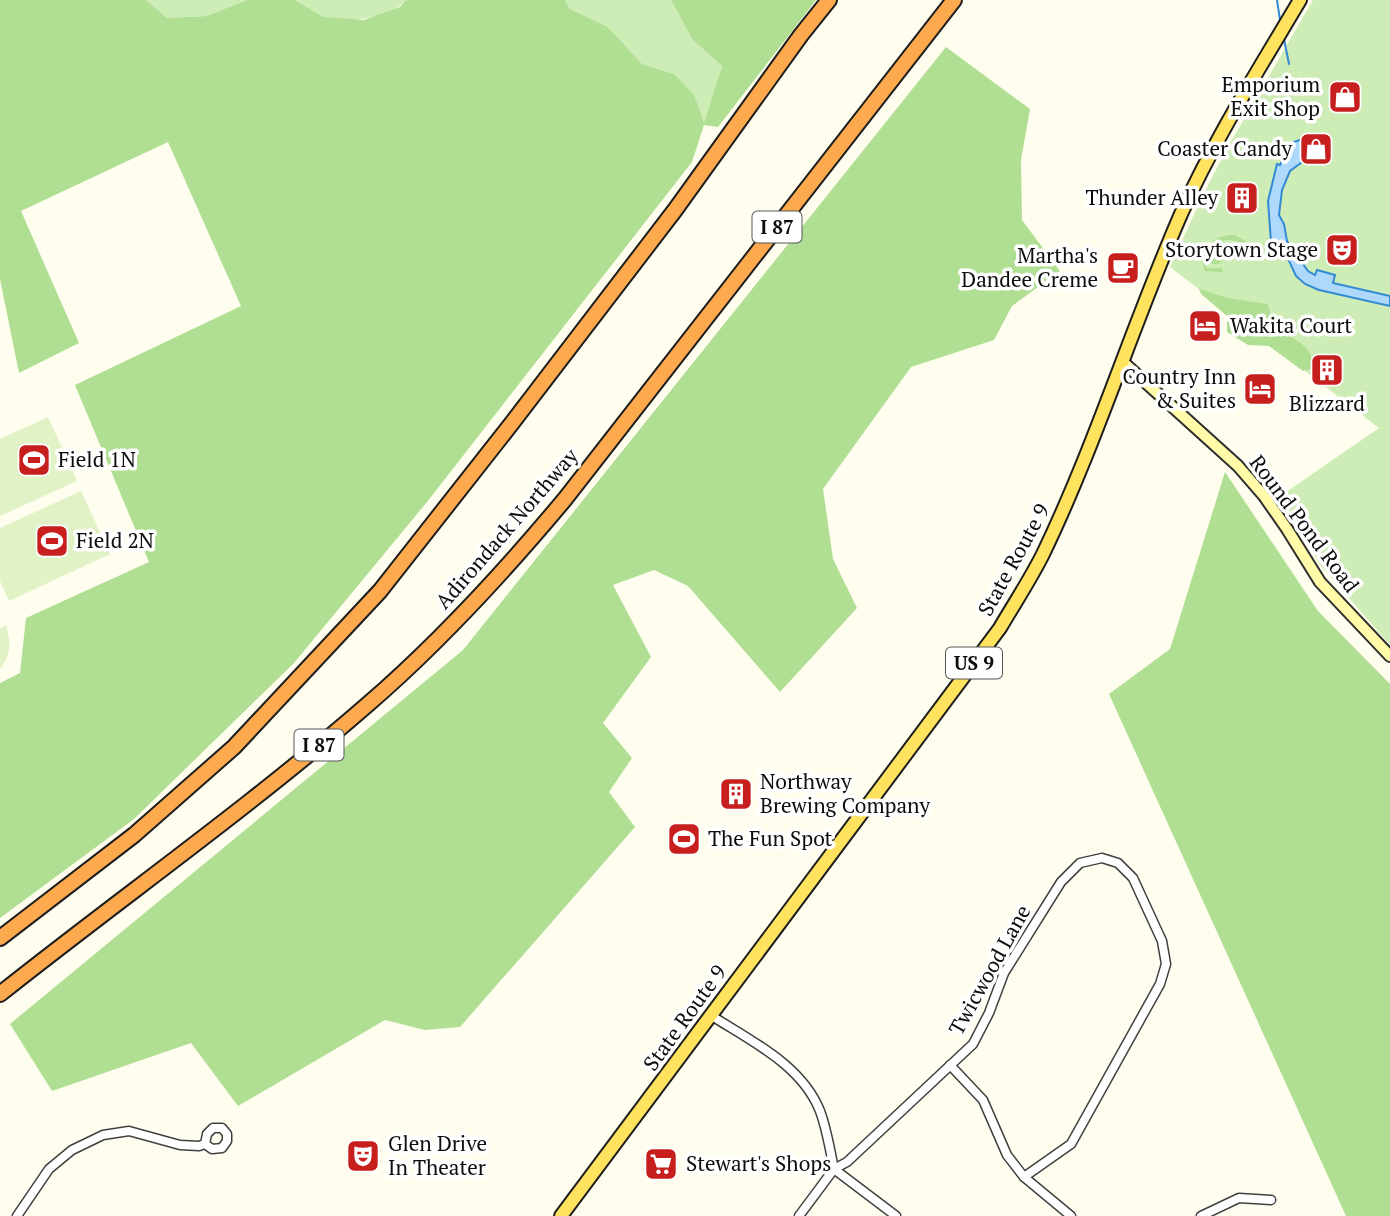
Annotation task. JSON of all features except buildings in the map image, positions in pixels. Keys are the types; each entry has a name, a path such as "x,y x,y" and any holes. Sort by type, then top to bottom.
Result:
{"highway":[{"path":"0,938 134,835 234,747 380,591 675,210 829,0"},
{"name":"Adirondack Northway","path":"0,994 288,771 368,705 452,625 565,499 954,0"}],"main road":[{"name":"State Route 9","path":"561,1216 1000,628 1041,558 1065,508 1155,274 1183,210 1300,0"}],"street":[{"name":"Round Pond Road","path":"1123,362 1238,466 1264,496 1320,582 1390,656"},
{"name":"Twicwood Lane","path":"799,1216 834,1169 847,1162 973,1044 989,1013 1004,973 1061,882 1080,863 1102,858 1118,863 1133,878 1162,941 1166,964 1160,984 1070,1144 1024,1177"},
{"path":"712,1016 783,1062 806,1086 819,1110 834,1169 896,1216"},
{"path":"950,1065 982,1100 1007,1155 1024,1177 1071,1216"},
{"path":"17,1216 49,1169 72,1150 103,1135 129,1130 180,1144 205,1144"},
{"path":"1201,1216 1239,1198 1271,1200"}],"green space":[{"path":"0,0 146,0 167,18 207,16 247,0 295,0 323,17 364,20 400,7 406,0 565,0 570,9 608,27 642,64 674,74 694,95 704,123 722,66 692,39 671,0 816,0 718,127 704,125 692,162 427,502 294,663 134,819 0,918 0,683 20,673 26,618 149,562 75,385 241,306 168,142 21,211 79,343 19,373 0,279"},
{"path":"146,0 247,0 207,16 167,18"},
{"path":"295,0 406,0 390,12 379,16 343,20 320,16"},
{"path":"565,0 671,0 692,39 722,66 704,124 674,74 642,64 608,27 570,9"},
{"path":"1313,0 1390,0 1390,645 1321,566 1279,497 1379,428 1170,267 1226,150"},
{"path":"946,47 1030,109 1021,160 1022,220 1060,271 1012,306 994,340 911,367 823,489 833,559 857,608 780,692 688,586 654,570 613,585 651,657 603,723 632,758 609,792 635,827 460,1027 425,1030 385,1020 238,1106 191,1043 52,1091 10,1024 463,650"},
{"path":"1235,235 1249,243 1228,240 1220,242 1207,257 1204,265 1207,268 1222,268 1223,272 1205,271 1201,259 1206,248 1218,238"},
{"path":"1218,245 1234,245 1230,254 1219,264 1207,264"},
{"path":"1199,289 1228,298 1267,304 1275,324 1310,353 1311,369 1303,371 1269,346 1248,345 1227,332 1227,316 1201,294"},
{"name":"Field 1N","path":"48,417 77,481 0,516 0,439"},
{"path":"1225,472 1318,611 1390,684 1390,1216 1346,1216 1109,694 1170,649"},
{"name":"Field 2N","path":"81,491 110,554 9,601 0,581 0,528"},
{"path":"6,625 9,648 0,669 0,628"}],"water":[{"path":"1302,139 1309,146 1305,160 1290,171 1282,190 1279,215 1284,224 1287,241 1308,271 1315,275 1317,270 1335,275 1333,283 1390,296 1390,306 1319,290 1305,284 1296,276 1284,250 1271,242 1268,201 1277,164 1280,165 1289,144"}],"waterway":[{"path":"1277,0 1280,20"},
{"path":"1284,39 1289,64"}],"place":[{"name":"Emporium Exit Shop","path":"1345,97"},
{"name":"Coaster Candy","path":"1316,149"},
{"name":"Thunder Alley","path":"1242,198"},
{"name":"Storytown Stage","path":"1342,250"},
{"name":"Martha's Dandee Creme","path":"1123,268"},
{"name":"Wakita Court","path":"1205,326"},
{"name":"Blizzard","path":"1327,370"},
{"name":"Country Inn & Suites","path":"1260,389"},
{"name":"Field 1N","path":"34,460"},
{"name":"Field 2N","path":"52,541"},
{"name":"Northway Brewing Company","path":"736,794"},
{"name":"The Fun Spot","path":"684,839"},
{"name":"Glen Drive In Theater","path":"363,1156"},
{"name":"Stewart's Shops","path":"661,1164"}]}
